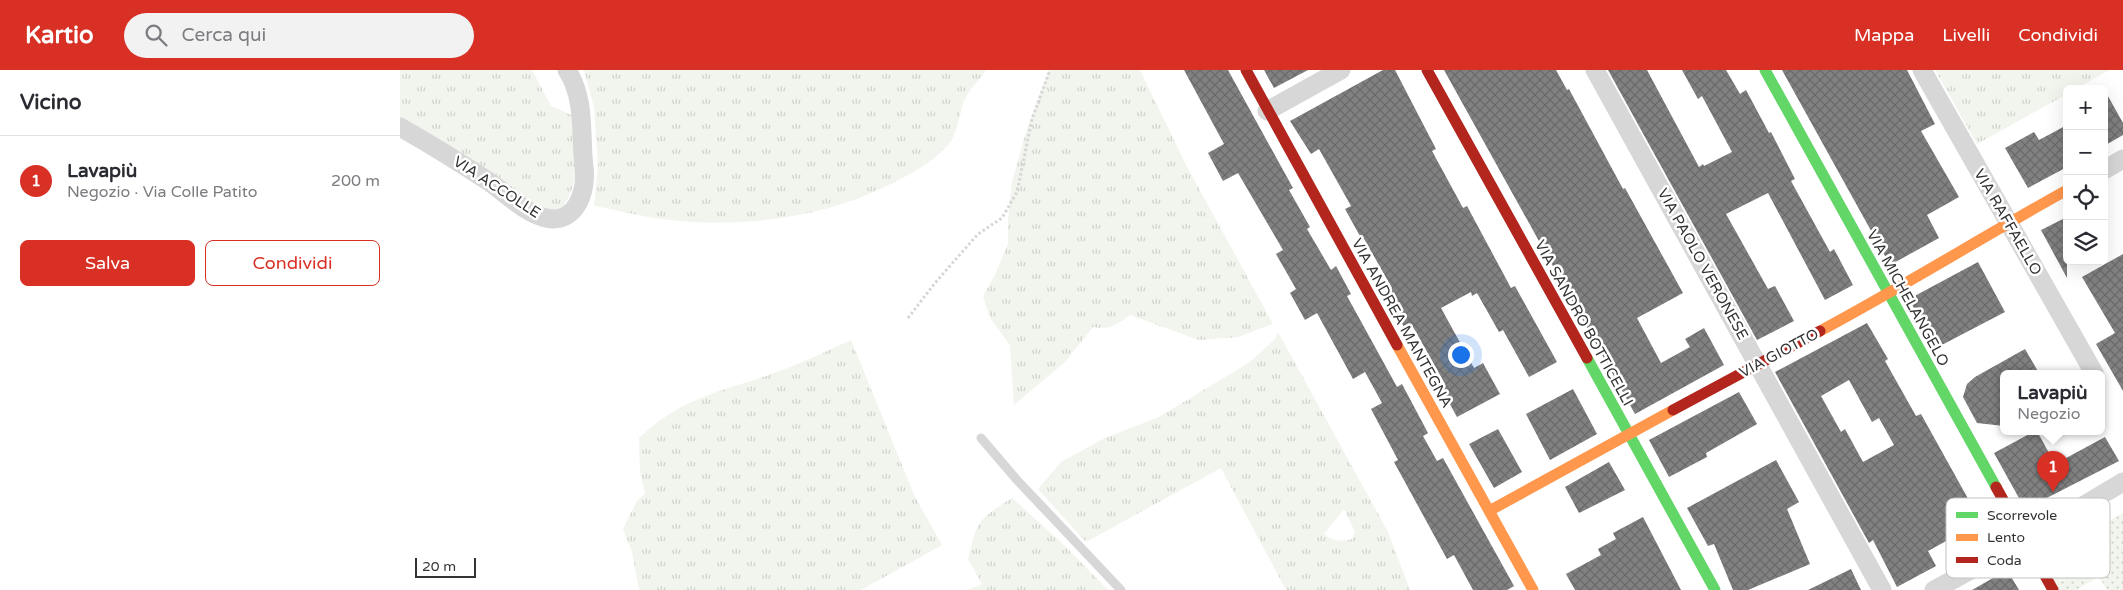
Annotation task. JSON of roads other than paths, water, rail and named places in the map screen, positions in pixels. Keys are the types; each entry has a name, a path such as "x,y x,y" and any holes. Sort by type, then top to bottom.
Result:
{"street":[{"name":"VIA ACCOLLE","path":"400,127 482,177 534,214 546,218 560,218 572,212 580,200 585,174 581,110 576,90 567,70"},
{"name":"VIA ANDREA MANTEGNA","path":"1246,70 1533,590"},
{"path":"1267,111 1342,70"},
{"name":"VIA SANDRO BOTTICELLI","path":"1428,70 1715,590"},
{"name":"VIA PAOLO VERONESE","path":"1596,70 1882,590"},
{"name":"VIA MICHELANGELO","path":"1765,70 2003,498"},
{"name":"VIA RAFFAELLO","path":"1922,70 2092,370"},
{"path":"2108,168 2123,160"},
{"name":"VIA GIOTTO","path":"1489,511 1889,294 2009,222 2063,192"},
{"path":"2096,498 2123,482"},
{"path":"1934,590 1955,585 1966,578"},
{"name":"VIA MICHELANGELO","path":"2046,578 2052,590"}],"lane":[{"path":"981,438 1017,480 1121,590"}],"place":[{"name":"Lavapiù","path":"2053,492"}]}
